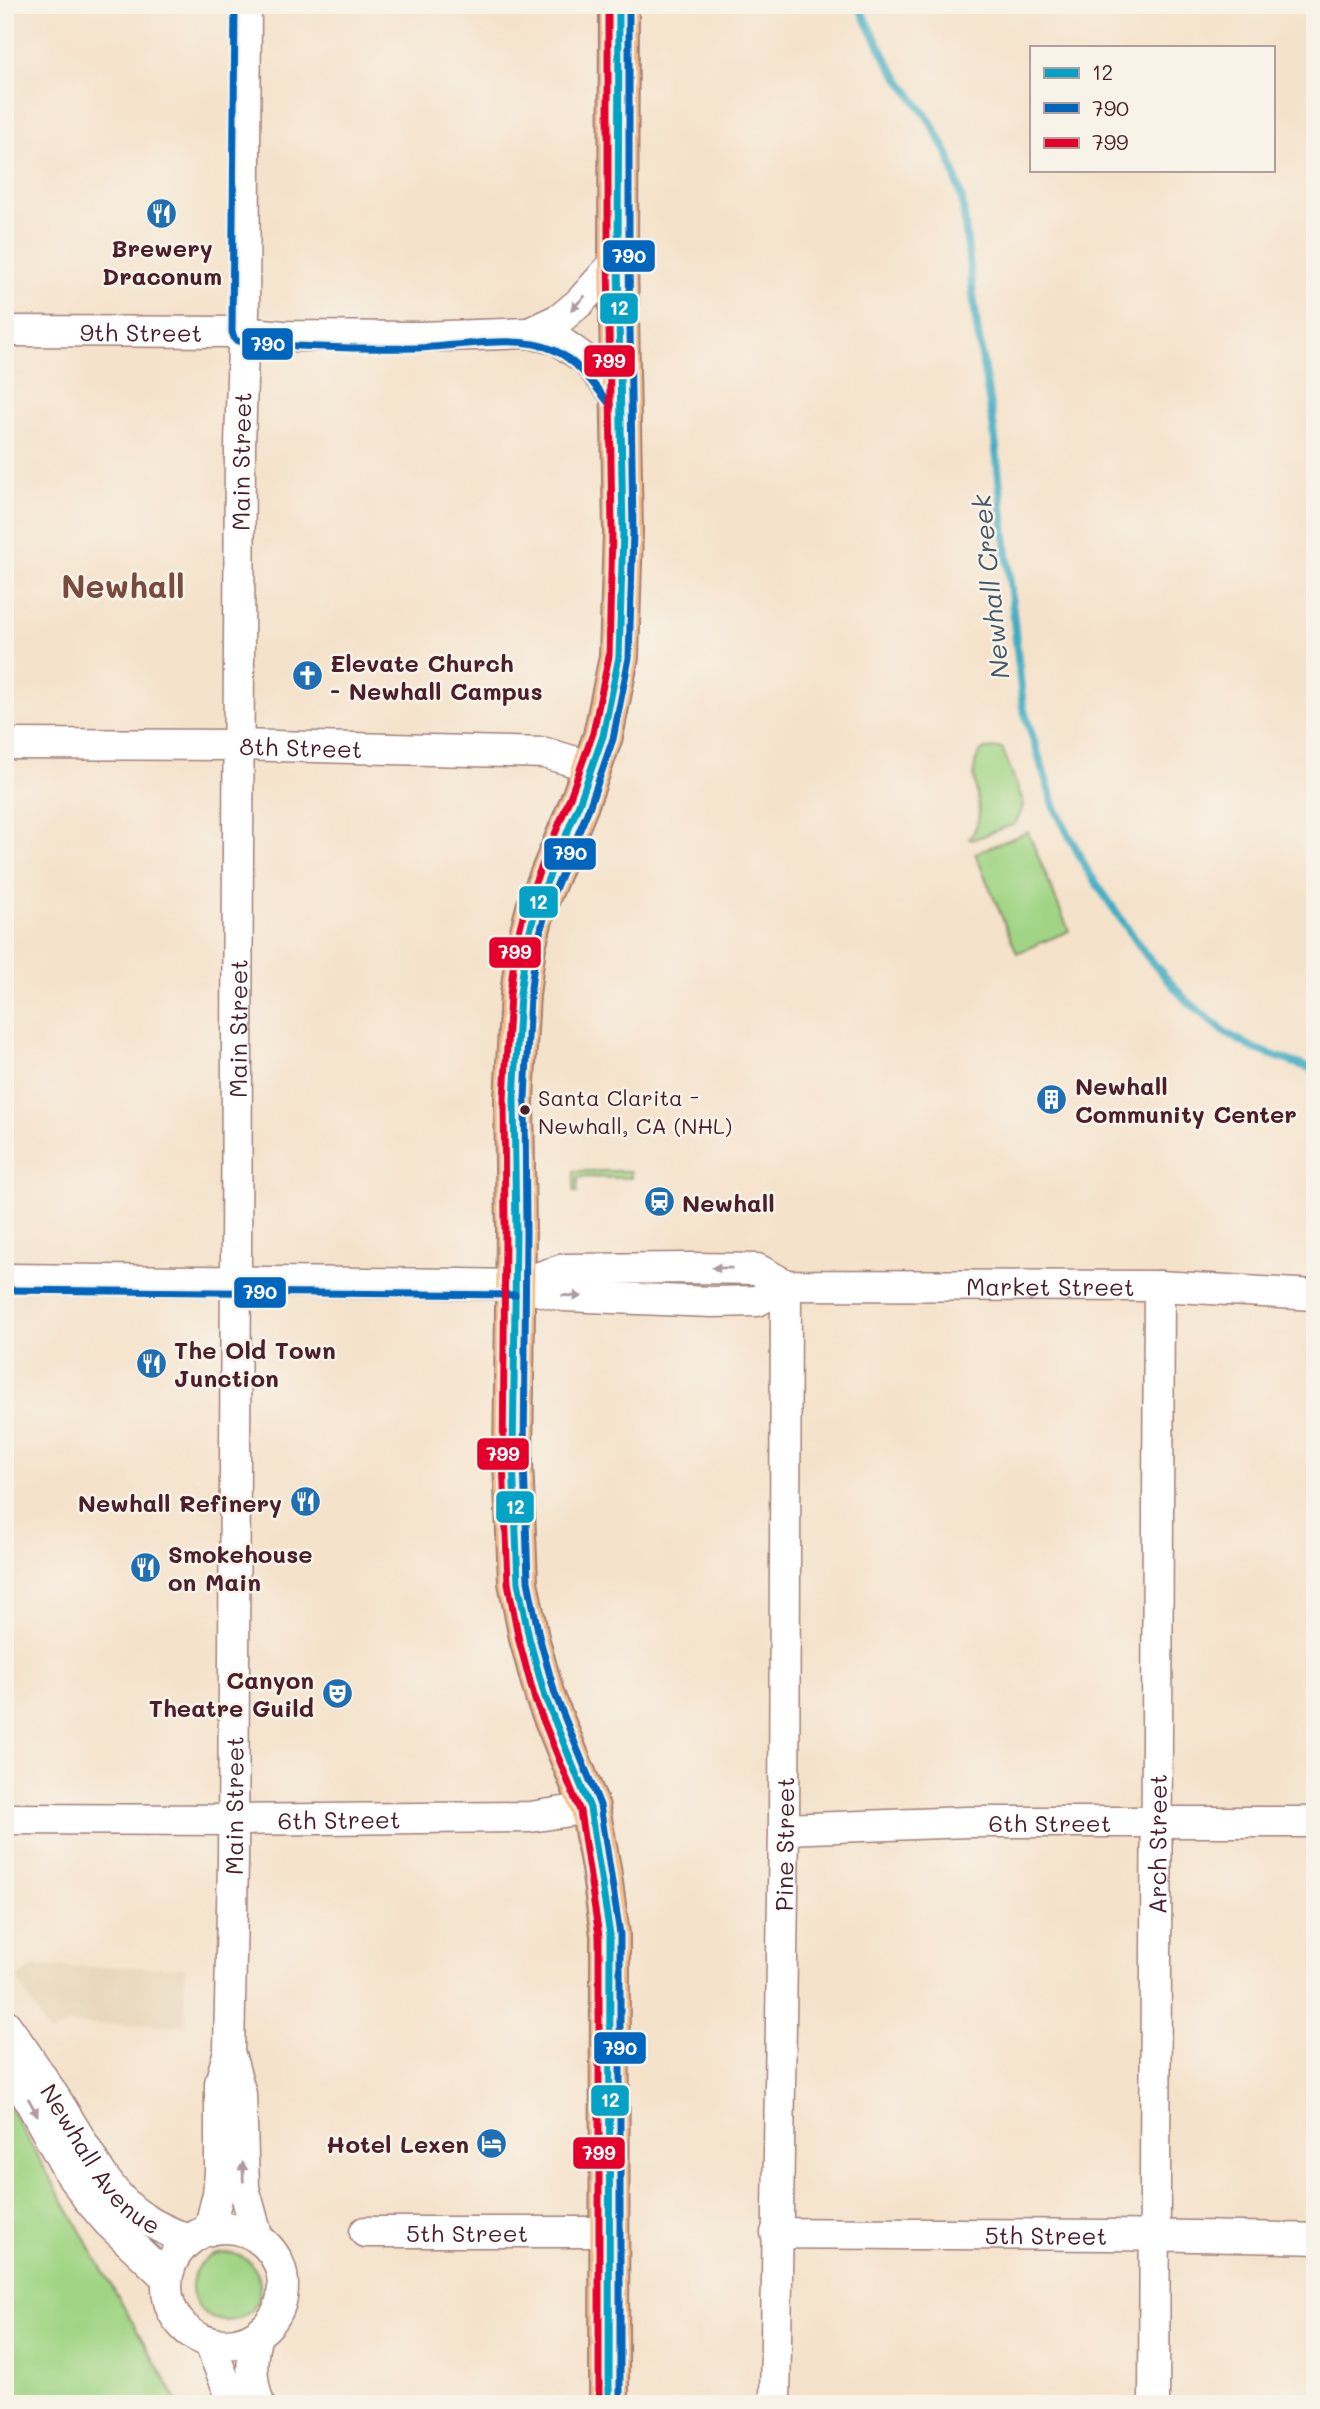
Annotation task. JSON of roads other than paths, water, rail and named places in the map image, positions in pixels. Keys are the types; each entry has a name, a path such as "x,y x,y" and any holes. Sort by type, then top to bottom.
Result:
{"main road":[{"path":"609,2404 610,1935 590,1808 545,1697 517,1582 513,1461 514,1099 520,995 536,908 593,767 609,711 619,657 624,532 618,259 619,5"}],"street":[{"name":"Main Street","path":"199,2235 218,2194 220,2083 229,2051 246,5"},
{"name":"9th Street","path":"529,333 561,318 580,302 618,259"},
{"name":"9th Street","path":"5,331 242,332 283,336 419,337 529,333 558,340 586,360 620,399"},
{"name":"8th Street","path":"5,744 240,745 545,753 593,767"},
{"name":"Market Street","path":"5,1279 515,1285 564,1269 692,1268 757,1269 786,1285 1159,1286 1315,1295"},
{"name":"Pine Street","path":"775,2404 784,1829 786,1285"},
{"name":"Arch Street","path":"1154,2404 1159,1286"},
{"name":"6th Street","path":"5,1819 530,1817 590,1808"},
{"name":"6th Street","path":"784,1829 967,1822 1315,1822"},
{"name":"Newhall Avenue","path":"5,2024 38,2069 103,2176 121,2200 159,2228 199,2235"},
{"name":"Newhall Avenue","path":"5,2045 20,2083 66,2167 88,2199 107,2221 167,2278"},
{"name":"Main Street","path":"229,2051 241,2094 244,2188 258,2238"},
{"path":"229,2228 258,2238 273,2253 281,2271 283,2292 272,2320 257,2335 239,2343 209,2342 190,2333 176,2318 168,2299 167,2278 176,2253 199,2235 229,2228"},
{"name":"5th Street","path":"365,2232 611,2232"},
{"name":"5th Street","path":"776,2233 1155,2234 1315,2239"},
{"path":"257,2335 250,2365 252,2384 259,2404"},
{"path":"209,2342 234,2404"}],"waterway":[{"name":"Newhall Creek","path":"858,5 890,66 930,121 949,156 962,199 977,327 994,430 1023,707 1055,808 1087,870 1146,955 1185,999 1226,1033 1255,1049 1315,1070"}],"place":[{"name":"Brewery Draconum","path":"162,213"},
{"name":"Elevate Church - Newhall Campus","path":"307,676"},
{"name":"Newhall Community Center","path":"1052,1099"},
{"name":"Santa Clarita - Newhall, CA (NHL)","path":"525,1110"},
{"name":"Newhall","path":"659,1202"},
{"name":"The Old Town Junction","path":"151,1363"},
{"name":"Newhall Refinery","path":"305,1502"},
{"name":"Smokehouse on Main","path":"145,1567"},
{"name":"Canyon Theatre Guild","path":"337,1693"},
{"name":"Hotel Lexen","path":"492,2143"}],"district":[{"name":"Newhall","path":"123,585"}]}
